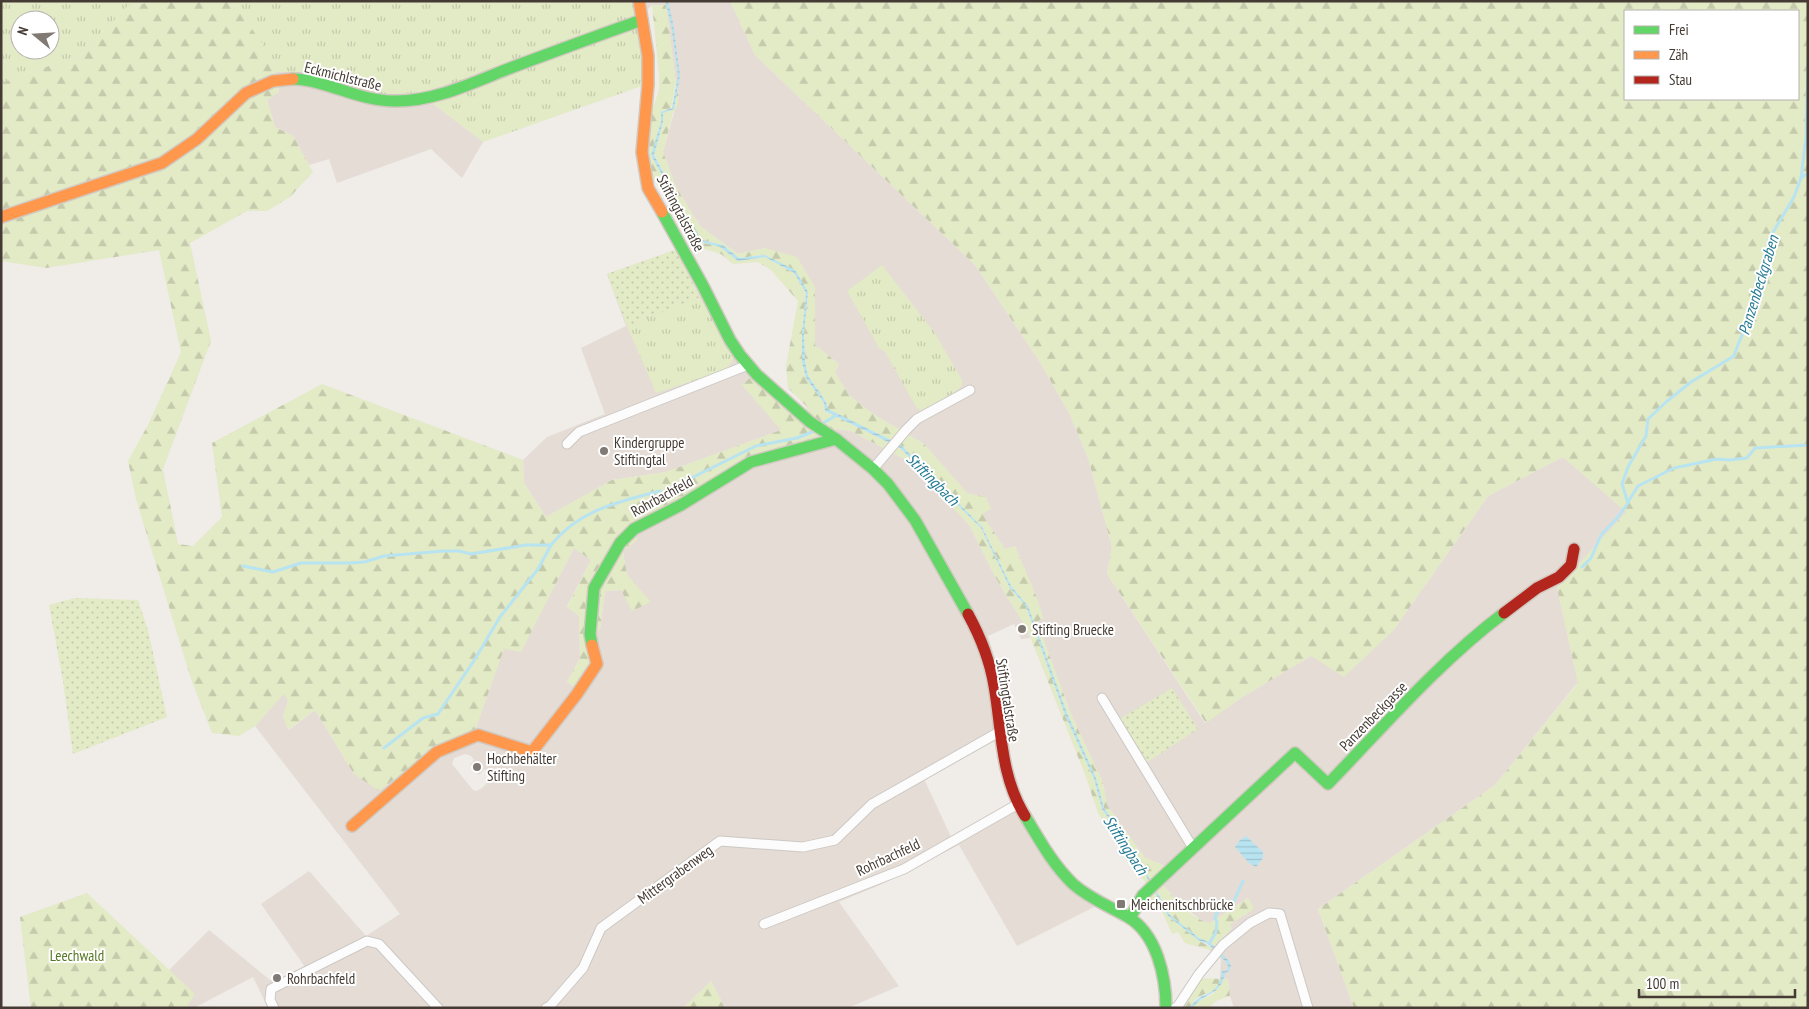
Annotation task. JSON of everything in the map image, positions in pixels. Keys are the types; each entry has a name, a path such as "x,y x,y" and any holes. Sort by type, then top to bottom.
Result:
{"street":[{"name":"Stiftingtalstraße","path":"639,1 648,56 648,85 642,152 648,188 703,286 730,340 756,375 810,422 836,439 873,469 899,498 915,520 980,635 994,684 1002,754 1018,804 1062,873 1086,895 1096,902 1130,918 1147,934 1158,957 1166,993 1166,1008"},
{"name":"Eckmichlstraße","path":"1,217 162,163 180,154 194,143 245,94 259,86 274,81 288,78 306,80 360,97 382,101 407,101 465,85 642,20"},
{"path":"567,444 579,432 748,365"},
{"path":"873,469 917,419 970,390"},
{"name":"Rohrbachfeld","path":"352,826 437,752 478,735 532,752 577,694 597,664 590,634 594,588 620,542 634,529 681,504 751,462 836,439"},
{"name":"Panzenbeckgasse","path":"1130,918 1143,895 1160,878 1295,754 1328,784 1459,650 1537,588 1559,577 1571,565 1574,549"},
{"path":"1102,698 1193,848"},
{"name":"Mittergrabenweg","path":"546,1008 550,1006 583,968 601,928 720,841 803,847 835,840 872,804 999,732"},
{"name":"Rohrbachfeld","path":"764,924 904,869 1018,804"},
{"path":"1175,1008 1199,974 1223,945 1250,923 1269,913 1280,914 1308,1008"},
{"path":"274,1008 270,1000 271,989 367,941 379,944 438,1008"}],"shaded area":[{"path":"633,1 730,1 755,55 975,265 1038,359 1069,413 1088,458 1112,547 1107,574 1205,723 1241,698 1311,656 1393,631 1488,496 1563,457 1627,512 1557,588 1578,682 1495,785 1318,909 1354,1008 1234,1008 1228,979 1220,979 1221,959 1210,950 1232,928 1229,925 1253,909 1248,898 1210,923 1202,921 1178,902 1155,876 1165,866 1145,858 1107,805 1103,783 1071,714 1037,622 1043,618 1015,546 1005,549 967,493 924,444 873,414 850,396 835,373 839,364 815,345 815,287 765,248 738,254 700,226 676,187 663,152 679,95 666,5 652,5 637,20"},
{"path":"276,72 308,72 353,88 390,96 418,92 483,142 462,178 431,149 337,183 329,159 309,165 293,136 275,127 267,100 279,92"},
{"path":"675,250 734,358 751,377 742,385 782,430 666,472 612,480 546,517 524,483 523,460 547,437 605,414 581,348 626,326 607,274"},
{"path":"838,429 851,431 910,462 969,525 997,580 1027,629 1030,638 1021,639 1014,624 988,636 1003,685 1006,735 924,779 953,841 1013,807 1046,862 1061,882 1094,907 1017,946 959,845 880,885 839,902 899,986 848,1008 725,1008 711,981 683,1008 268,1008 253,977 194,1008 186,1008 188,1005 169,970 209,930 270,980 278,982 305,967 261,904 309,871 366,936 400,914 255,726 284,693 288,701 283,716 289,730 315,710 354,774 474,733 504,648 521,651 574,548 591,560 567,606 579,616 580,658 567,682 575,687 586,630 600,629 605,591 621,590 650,602 627,575 623,552 629,524 680,499 813,442","holes":["465,754 471,756 474,760 470,765 479,775 484,769 492,771 497,767 500,770 482,788 476,791 473,790 452,764 454,758"]}],"green space":[{"path":"1,1 159,1 128,6 80,55 1,83"},
{"path":"159,1 233,1 274,61 279,92 267,100 275,127 293,136 313,172 290,197 267,211 247,211 190,243 211,341 163,469 178,544 193,546 222,517 212,443 322,384 523,460 524,483 546,517 612,480 666,472 781,430 742,385 751,377 798,420 808,408 788,388 786,366 798,301 771,270 758,262 733,264 721,254 701,248 653,178 648,154 650,117 659,90 659,74 652,5 666,5 676,83 671,108 661,112 661,122 651,155 701,242 720,247 738,261 765,257 794,273 806,293 802,334 802,362 806,378 824,403 825,411 900,448 981,528 1010,588 1026,606 1065,715 1094,779 1102,809 1131,849 1168,916 1198,940 1212,948 1210,950 1185,943 1178,932 1172,934 1161,909 1146,897 1151,891 1098,813 1086,777 1027,629 997,580 969,525 910,462 851,431 838,429 814,442 680,499 630,524 638,539 623,552 627,575 651,602 632,611 621,590 605,591 600,630 586,630 590,662 575,687 567,682 580,658 579,616 567,607 591,560 574,548 521,652 504,649 474,733 436,747 379,791 354,774 315,710 288,730 283,716 288,701 284,694 255,726 239,736 212,733 191,679 136,499 128,461 148,425 181,352 159,250 46,268 1,261 1,83 80,55 128,6"},
{"path":"233,1 633,1 642,48 642,86 483,142 418,92 390,96 353,88 308,72 276,72 274,61"},
{"path":"730,1 1808,1 1808,1008 1354,1008 1318,909 1495,785 1578,683 1557,588 1626,512 1563,457 1488,496 1393,631 1344,677 1311,656 1241,698 1206,723 1107,574 1112,547 1088,458 1069,413 1038,359 975,265 755,55"},
{"path":"677,89 677,107 673,113 663,152 676,187 700,226 738,254 765,248 797,257 815,287 815,345 839,364 835,373 850,396 873,414 924,444 967,493 986,497 991,509 982,514 1005,549 1015,546 1037,598 1043,618 1037,622 1071,714 1103,783 1107,805 1145,858 1165,866 1155,876 1187,911 1210,923 1249,898 1254,909 1229,925 1232,928 1214,946 1199,938 1170,915 1132,848 1104,808 1096,778 1067,713 1028,606 1011,586 982,527 901,445 827,409 826,402 808,376 805,362 804,334 808,292 795,271 765,255 739,258 723,245 702,240 691,224 654,154 663,123 663,113 674,109"},
{"path":"675,250 700,297 627,326 607,274"},
{"path":"882,265 935,333 962,380 962,386 948,398 921,411 916,407 885,352 879,348 847,291"},
{"path":"700,297 734,358 726,370 656,393 627,326"},
{"path":"75,598 138,600 148,630 167,717 73,754 63,681 49,605"},
{"path":"1172,688 1198,729 1146,763 1119,719"},
{"name":"Leechwald","path":"87,893 195,994 186,1008 31,1008 20,917"},
{"path":"1202,978 1221,979 1217,988 1199,997 1190,1008 1178,1008"},
{"path":"1224,979 1228,979 1230,996 1216,1001 1209,1008 1193,1008 1197,1002 1213,994"},
{"path":"711,981 725,1008 683,1008"}],"water":[{"name":"Stiftingbach","path":"665,1 668,1 673,23 680,75 674,109 663,113 663,122 654,155 691,224 702,240 723,245 739,258 765,255 795,270 808,292 804,334 805,362 808,376 826,402 828,409 901,445 982,527 1011,586 1028,606 1067,713 1096,778 1104,808 1132,848 1170,915 1199,938 1209,942 1229,961 1231,966 1229,971 1225,973 1220,986 1193,1008 1190,1008 1194,1002 1217,987 1222,971 1227,970 1228,966 1208,944 1198,940 1168,916 1131,849 1102,809 1094,779 1065,715 1026,606 1010,588 981,528 900,448 825,411 824,403 806,378 802,362 802,334 806,293 794,273 765,257 738,261 720,247 701,242 688,223 651,155 661,122 661,112 672,108 678,75 671,24"},
{"path":"1246,836 1263,852 1263,858 1256,867 1249,863 1235,847"}],"waterway":[{"name":"Panzenbeckgraben","path":"1582,567 1591,558 1601,535 1628,503 1622,484 1628,467 1646,436 1648,419 1691,382 1734,356 1753,308 1757,278 1764,269 1769,239 1794,197 1801,178 1806,138 1808,62"},
{"name":"Panzenbeckgraben","path":"1801,178 1808,173"},
{"path":"823,423 837,415"},
{"path":"671,488 756,446 797,438 814,431"},
{"path":"1628,502 1638,486 1674,468 1717,459 1747,458 1755,448 1808,445"},
{"path":"243,566 273,572 301,563 364,562 384,556 444,551 459,551 471,554 526,545 551,545 562,533 587,515 629,499 660,491"},
{"path":"384,748 423,718 438,714 475,659 500,617 538,569 551,545"},
{"name":"Panzenbeckgraben","path":"1209,944 1216,932 1217,922 1215,918 1217,912 1234,901 1243,881"}],"traffic: fast":[{"path":"293,79 319,83 357,95 383,100 397,101 427,98 642,20"},
{"path":"662,212 730,340 740,355 757,375 810,422 836,439 873,469 888,484 915,520 968,614"},
{"path":"592,645 590,634 594,588 620,543 634,529 681,505 751,462 836,439"},
{"path":"1130,918 1143,895 1295,753 1328,784 1435,673 1504,613"},
{"path":"1025,816 1041,843 1073,884 1093,898 1128,917 1146,934 1153,945 1162,970 1166,1008"}],"traffic: slow":[{"path":"639,1 648,56 648,85 642,152 648,188 662,212"},
{"path":"1,217 162,163 197,139 246,93 273,81 293,79"},
{"path":"352,826 437,752 478,735 532,752 577,694 597,664 592,645"}],"traffic: jam":[{"path":"1504,613 1537,588 1559,577 1571,565 1574,549"},
{"path":"968,614 990,667 1006,769 1025,816"}],"place":[{"name":"Kindergruppe Stiftingtal","path":"604,451"},
{"name":"Stifting Bruecke","path":"1022,629"},
{"name":"Hochbehälter Stifting","path":"477,767"},
{"name":"Meichenitschbrücke","path":"1121,904"},
{"name":"Rohrbachfeld","path":"277,978"}]}
